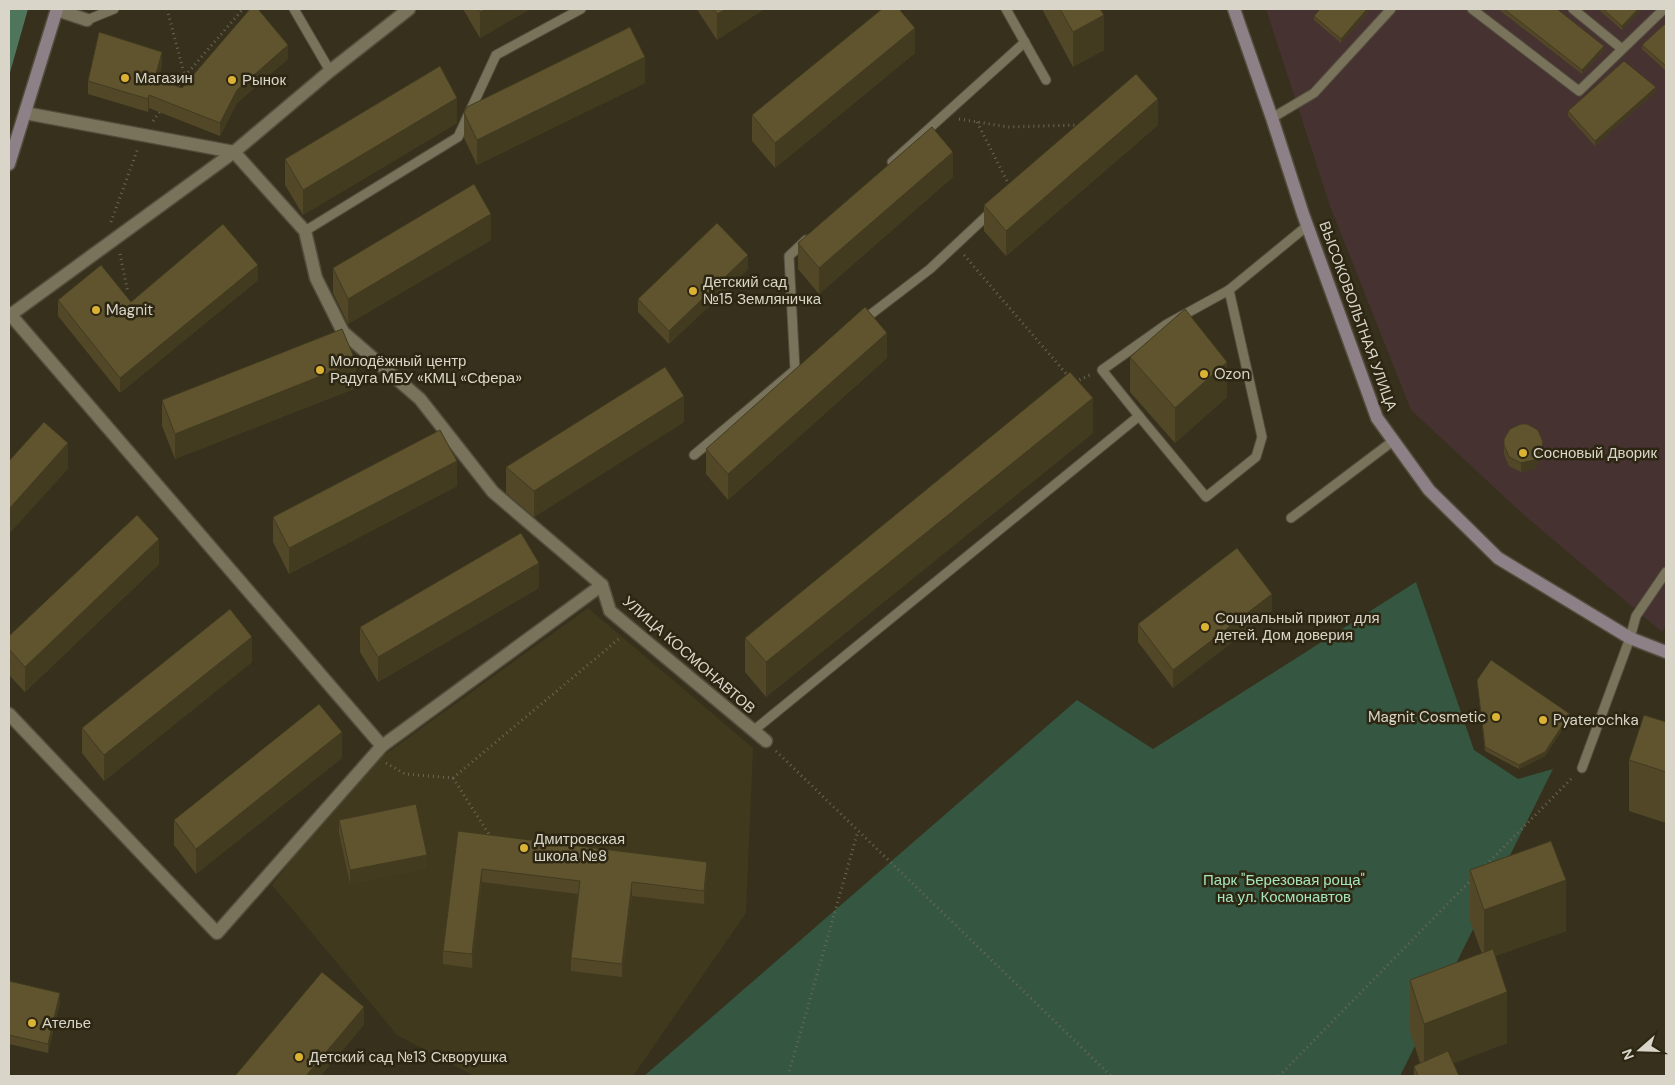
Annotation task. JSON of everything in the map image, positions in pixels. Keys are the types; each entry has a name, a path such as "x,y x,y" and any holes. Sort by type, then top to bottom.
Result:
{"main road":[{"path":"9,164 57,9"},
{"name":"ВЫСОКОВОЛЬТНАЯ УЛИЦА","path":"1234,9 1307,226 1377,418 1429,490 1498,558 1630,638 1666,652"}],"street":[{"path":"57,9 87,20"},
{"path":"382,746 9,314 234,152 330,71 409,9"},
{"path":"9,714 217,933 382,746 602,585 493,492 420,400 342,332 316,278 305,230 234,152 25,113"},
{"name":"УЛИЦА КОСМОНАВТОВ","path":"602,585 610,611 766,742"}],"lane":[{"path":"87,20 114,9"},
{"path":"294,9 330,71"},
{"path":"305,230 458,137 496,55 581,9"},
{"path":"1006,9 1046,80"},
{"path":"1272,118 1314,93 1391,9"},
{"path":"1472,9 1579,91 1664,9"},
{"path":"1573,9 1622,49"},
{"path":"884,169 1025,42"},
{"path":"851,329 930,269 1013,192"},
{"path":"1229,290 1262,437 1256,457 1206,497 1102,370 1167,324 1229,290 1307,226"},
{"path":"795,370 789,256 811,236"},
{"path":"694,454 803,364"},
{"path":"753,731 1139,416"},
{"path":"1292,518 1393,441"},
{"path":"1582,768 1630,638 1636,616 1666,572"}],"path":[{"path":"184,77 243,9"},
{"path":"943,116 1008,127 1085,125"},
{"path":"977,122 1013,192"},
{"path":"956,245 1074,382 1102,370"},
{"path":"382,746 379,759 405,774 453,778 631,629"},
{"path":"766,742 1111,1076"},
{"path":"1486,866 1582,768"},
{"path":"453,778 494,842"},
{"path":"788,1076 858,831"},
{"path":"1279,1076 1479,873"}],"shaded area":[{"path":"1266,9 1666,9 1666,626 1662,632 1524,515 1411,410 1330,206"},
{"name":"Дмитровская школа №8","path":"588,608 753,748 746,913 633,1076 474,1076 397,1035 272,885 329,811 379,759"}],"green space":[{"path":"9,9 28,9 9,76"},
{"name":"Парк \"Березовая роща\" на ул. Космонавтов","path":"1416,582 1474,750 1518,779 1553,769 1400,1076 644,1076 1077,700 1153,749"}],"building":[{"path":"250,9 258,9 288,45 237,90 220,123 149,95 148,99 88,81 99,32 162,52 155,78 182,88"},
{"path":"714,9 726,9 717,14"},
{"path":"882,9 899,9 915,28 775,143 752,115"},
{"path":"1060,9 1100,9 1104,15 1073,32"},
{"path":"1320,9 1367,9 1341,39 1314,16"},
{"path":"1504,9 1557,9 1604,46 1582,70"},
{"path":"1603,9 1638,9 1622,26"},
{"path":"1666,23 1666,66 1642,45"},
{"path":"630,27 645,57 477,140 464,113 467,107"},
{"path":"1624,61 1656,87 1595,141 1568,111"},
{"path":"440,66 457,98 303,190 285,159"},
{"path":"1136,74 1158,99 1006,231 984,205"},
{"path":"932,127 953,152 819,268 798,243"},
{"path":"474,184 491,214 348,299 333,268"},
{"name":"Детский сад №15 Земляничка","path":"717,223 748,255 669,331 638,299"},
{"path":"223,224 258,265 120,378 58,300 101,265 131,302"},
{"path":"865,307 887,333 728,474 706,449"},
{"path":"1185,309 1227,362 1175,408 1130,357"},
{"path":"342,329 356,362 175,434 162,400"},
{"path":"665,367 684,396 534,491 506,467"},
{"path":"1070,372 1093,398 766,662 745,638"},
{"path":"44,422 68,443 9,509 9,461"},
{"name":"Сосновый Дворик","path":"1521,424 1527,424 1538,430 1543,442 1542,449 1534,460 1521,463 1509,457 1504,445 1504,439 1510,429"},
{"path":"440,430 457,461 289,548 273,517"},
{"path":"137,515 159,539 25,667 9,649 9,636"},
{"path":"521,533 539,563 378,657 360,627"},
{"name":"Социальный приют для детей. Дом доверия","path":"1237,548 1272,594 1173,670 1138,624"},
{"path":"230,609 252,637 104,755 82,728"},
{"path":"1491,660 1570,714 1545,752 1519,765 1485,747 1477,680"},
{"path":"319,704 342,732 196,849 174,820"},
{"path":"1644,715 1666,722 1666,772 1629,760"},
{"path":"416,804 427,855 350,870 339,820"},
{"path":"458,831 707,862 704,891 632,882 622,964 571,958 580,881 482,869 472,954 443,951"},
{"path":"1551,841 1566,880 1484,910 1470,870"},
{"path":"1493,949 1507,992 1424,1024 1410,980"},
{"path":"322,972 364,1007 306,1076 235,1076"},
{"name":"Ателье","path":"9,981 60,993 48,1044 9,1035"},
{"path":"1448,1051 1459,1076 1418,1076 1414,1066"}],"place":[{"name":"Магазин","path":"125,78"},
{"name":"Рынок","path":"232,80"},
{"name":"Детский сад №15 Земляничка","path":"693,291"},
{"name":"Magnit","path":"96,310"},
{"name":"Молодёжный центр Радуга МБУ «КМЦ «Сфера»","path":"320,370"},
{"name":"Ozon","path":"1204,374"},
{"name":"Сосновый Дворик","path":"1523,453"},
{"name":"Социальный приют для детей. Дом доверия","path":"1205,627"},
{"name":"Magnit Cosmetic","path":"1496,717"},
{"name":"Pyaterochka","path":"1543,720"},
{"name":"Дмитровская школа №8","path":"524,848"},
{"name":"Ателье","path":"32,1023"},
{"name":"Детский сад №13 Скворушка","path":"299,1057"}]}
